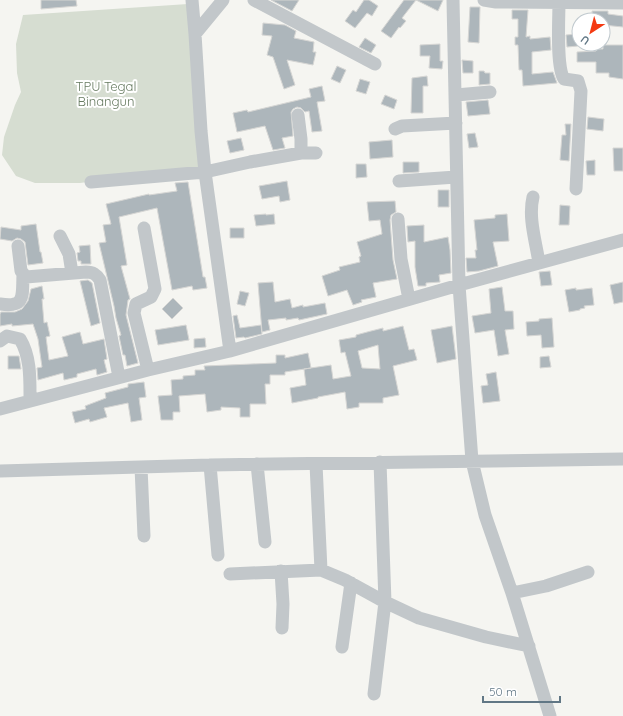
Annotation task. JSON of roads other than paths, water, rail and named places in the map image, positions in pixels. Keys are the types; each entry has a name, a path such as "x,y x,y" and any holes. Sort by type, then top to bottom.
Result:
{"street":[{"path":"192,0 196,34 201,131 205,172 230,351"},
{"path":"196,34 223,0"},
{"path":"254,0 375,64"},
{"path":"453,0 459,285 472,461 485,515 512,593 550,716"},
{"path":"484,0 496,2 553,1 623,3"},
{"path":"553,1 562,75 564,79 578,81 581,91 576,190"},
{"path":"456,95 490,92"},
{"path":"298,115 301,153"},
{"path":"395,129 402,126 456,122"},
{"path":"91,182 205,172 301,153 316,153"},
{"path":"399,181 456,177"},
{"path":"533,197 531,205 532,217 539,263"},
{"path":"398,219 401,259 409,299"},
{"path":"144,228 155,289 151,297 136,304 134,313 148,370"},
{"path":"60,236 69,254 72,273"},
{"path":"0,409 119,377 230,351 409,299 623,240"},
{"path":"0,304 16,304 20,301 22,296 23,275 21,271 18,246"},
{"path":"23,275 26,277 92,272 97,276 100,280 119,377"},
{"path":"0,341 7,336 20,338 24,345 27,354 30,401"},
{"path":"0,471 257,464 623,459"},
{"path":"374,694 385,602 380,462"},
{"path":"257,464 265,542"},
{"path":"316,464 321,570"},
{"path":"210,465 218,554"},
{"path":"141,467 144,536"},
{"path":"230,574 321,570 351,583 385,602 419,618 486,637 529,646"},
{"path":"281,572 283,604 282,628"},
{"path":"512,593 546,586 588,572"},
{"path":"342,647 351,583"}],"park label":[{"name":"TPU Tegal Binangun","path":"106,94"}]}
